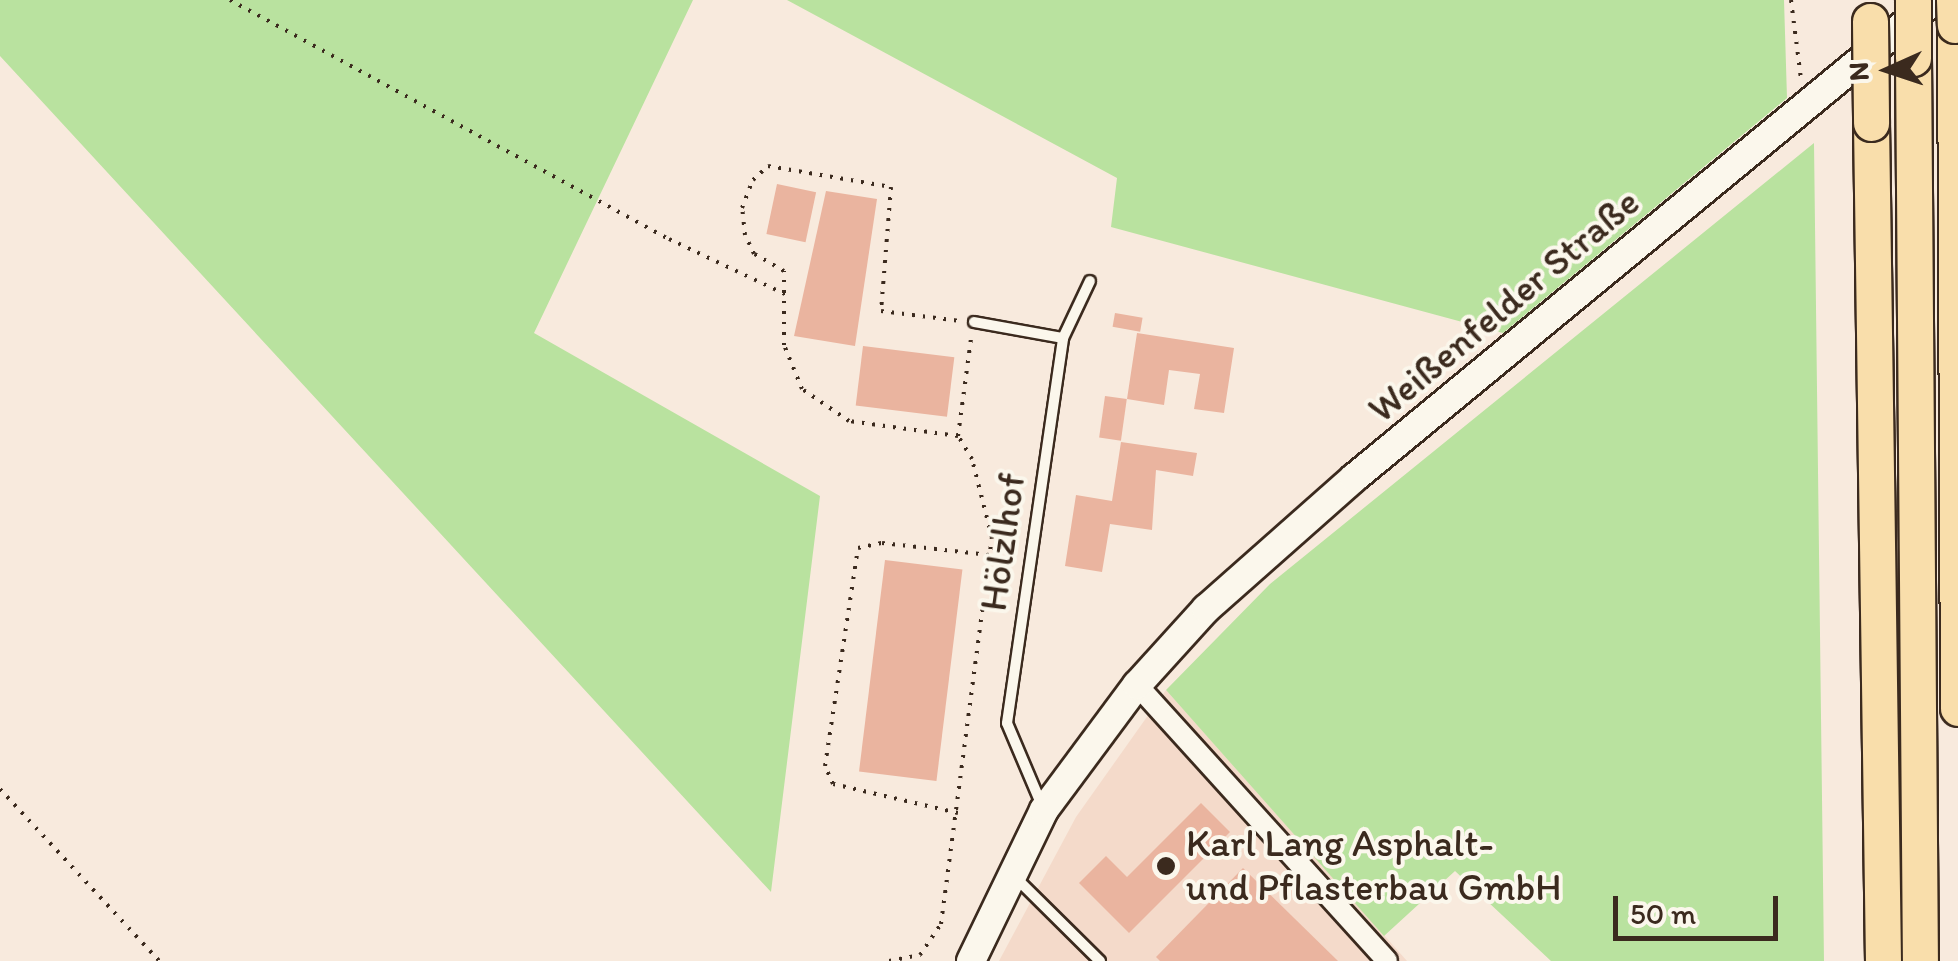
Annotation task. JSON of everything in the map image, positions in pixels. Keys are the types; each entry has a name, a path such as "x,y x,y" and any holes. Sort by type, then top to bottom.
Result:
{"highway":[{"path":"1913,0 1920,961"},
{"path":"1869,7 1883,961"},
{"path":"1948,8 1958,708"},
{"path":"1862,961 1862,891 1882,836"}],"street":[{"name":"Weißenfelder Straße","path":"971,961 1010,872 1044,810 1137,684 1237,580 1536,327 1811,102 1948,8"},
{"path":"1137,684 1387,961"}],"lane":[{"name":"Hölzlhof","path":"1044,810 1008,723 1063,338 1090,281"},
{"path":"974,322 1063,338"},
{"path":"1010,872 1100,961"}],"path":[{"path":"230,0 669,239 789,296"},
{"path":"1791,0 1793,38 1811,102"},
{"path":"889,961 920,955 933,943 958,813 992,538 972,460 958,436 974,322 880,311 891,187 768,166 742,208 745,236 754,254 784,270 789,296 784,345 802,389 849,421 958,436"},
{"path":"958,813 832,784 824,766 858,548 882,543 990,556"},
{"path":"0,789 160,961"}],"shaded area":[{"path":"1166,690 1407,961 999,961 1076,817"}],"green space":[{"path":"0,0 693,0 534,333 820,496 771,892 0,56"},
{"path":"787,0 1784,0 1787,98 1503,333 1111,227 1117,178"},
{"path":"1814,143 1824,961 1551,961 1455,871 1384,936 1166,690 1270,584"}],"building":[{"path":"777,184 816,192 806,242 766,234"},
{"path":"826,191 877,199 855,346 794,336"},
{"path":"1115,313 1143,318 1140,332 1113,327"},
{"path":"1137,333 1234,348 1224,413 1194,409 1200,374 1169,370 1164,405 1127,399"},
{"path":"863,346 954,357 947,417 856,406"},
{"path":"1105,396 1127,399 1121,441 1099,438"},
{"path":"1121,442 1197,453 1193,476 1156,470 1152,530 1110,524 1102,572 1065,566 1076,495 1112,501"},
{"path":"885,560 962,570 936,781 859,771"},
{"name":"Karl Lang Asphalt- und Pflasterbau GmbH","path":"1201,803 1230,832 1129,933 1079,883 1106,856 1127,877"},
{"path":"1243,868 1338,961 1160,961 1156,957"}],"place":[{"name":"Karl Lang Asphalt- und Pflasterbau GmbH","path":"1166,866"}]}
